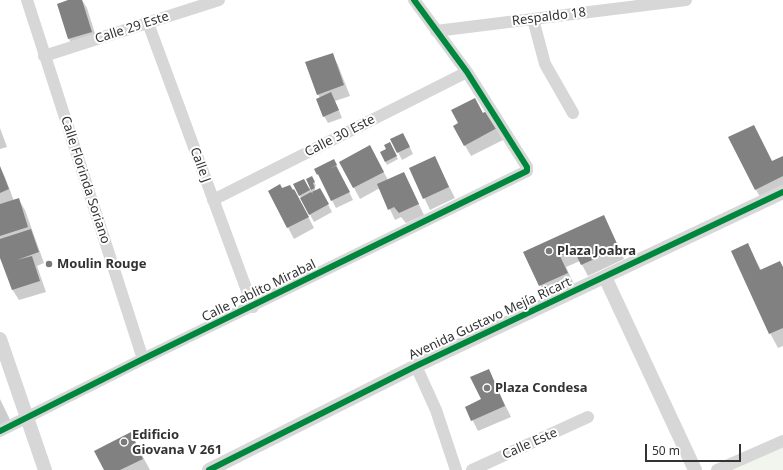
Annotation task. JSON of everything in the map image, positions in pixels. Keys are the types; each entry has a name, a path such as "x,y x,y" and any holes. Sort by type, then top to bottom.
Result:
{"street":[{"name":"Calle Florinda Soriano","path":"27,0 143,360"},
{"name":"Calle 29 Este","path":"44,56 219,0"},
{"path":"414,0 436,32 467,72"},
{"name":"Respaldo 18","path":"436,32 686,0"},
{"path":"533,19 545,64 574,113"},
{"name":"Calle J","path":"148,23 253,307"},
{"name":"Calle 30 Este","path":"213,200 467,72"},
{"name":"Calle Pablito Mirabal","path":"0,432 143,360 527,172 527,167 467,72"},
{"name":"Avenida Gustavo Mejía Ricart","path":"209,470 416,366 783,192"},
{"path":"605,277 695,470"},
{"path":"0,339 44,470"},
{"path":"416,366 436,410 456,470"},
{"name":"Calle Este","path":"472,470 588,417"},
{"path":"717,470 783,441"}],"shaded area":[{"path":"783,441 783,470 717,470"}],"building":[{"path":"68,0 82,0 92,32 68,39 57,4"},
{"path":"333,53 344,85 317,95 305,62"},
{"path":"331,92 339,110 323,117 316,99"},
{"path":"475,98 483,113 488,110 497,128 464,146 453,126 458,123 451,110"},
{"path":"754,125 772,161 783,156 783,176 755,190 728,137"},
{"path":"403,133 410,147 397,153 390,139"},
{"path":"390,142 397,156 385,162 380,152 386,149 384,145"},
{"path":"370,145 384,172 353,188 339,162"},
{"path":"435,156 449,187 423,199 409,168"},
{"path":"334,159 337,165 329,169 336,166 350,192 331,201 314,169"},
{"path":"0,166 9,189 0,193"},
{"path":"404,172 419,204 399,213 394,207 388,210 377,184"},
{"path":"312,176 315,182 313,183 315,188 311,190 306,179"},
{"path":"304,179 310,190 299,196 293,184"},
{"path":"280,184 282,188 290,185 293,190 294,189 309,217 287,228 268,191"},
{"path":"320,188 329,204 309,215 300,198 311,192 313,194 312,192"},
{"path":"19,198 28,227 0,236 0,204"},
{"name":"Plaza Joabra","path":"604,215 619,248 581,265 574,250 560,256 568,273 539,286 523,252"},
{"path":"31,229 39,252 17,260 32,256 40,281 12,290 0,258 0,239"},
{"path":"748,243 760,270 780,261 783,267 783,328 769,334 731,251"},
{"name":"Plaza Condesa","path":"489,369 505,406 471,421 465,407 481,399 470,377"},
{"name":"Edificio Giovana V 261","path":"131,432 143,459 120,470 104,470 94,451"}],"cycle path":[{"path":"0,431 143,359 527,171 527,167 467,72 414,0"},
{"path":"209,470 416,366 783,192"}],"place":[{"name":"Plaza Joabra","path":"549,251"},
{"name":"Moulin Rouge","path":"49,264"},
{"name":"Plaza Condesa","path":"487,388"},
{"name":"Edificio Giovana V 261","path":"124,442"}]}
